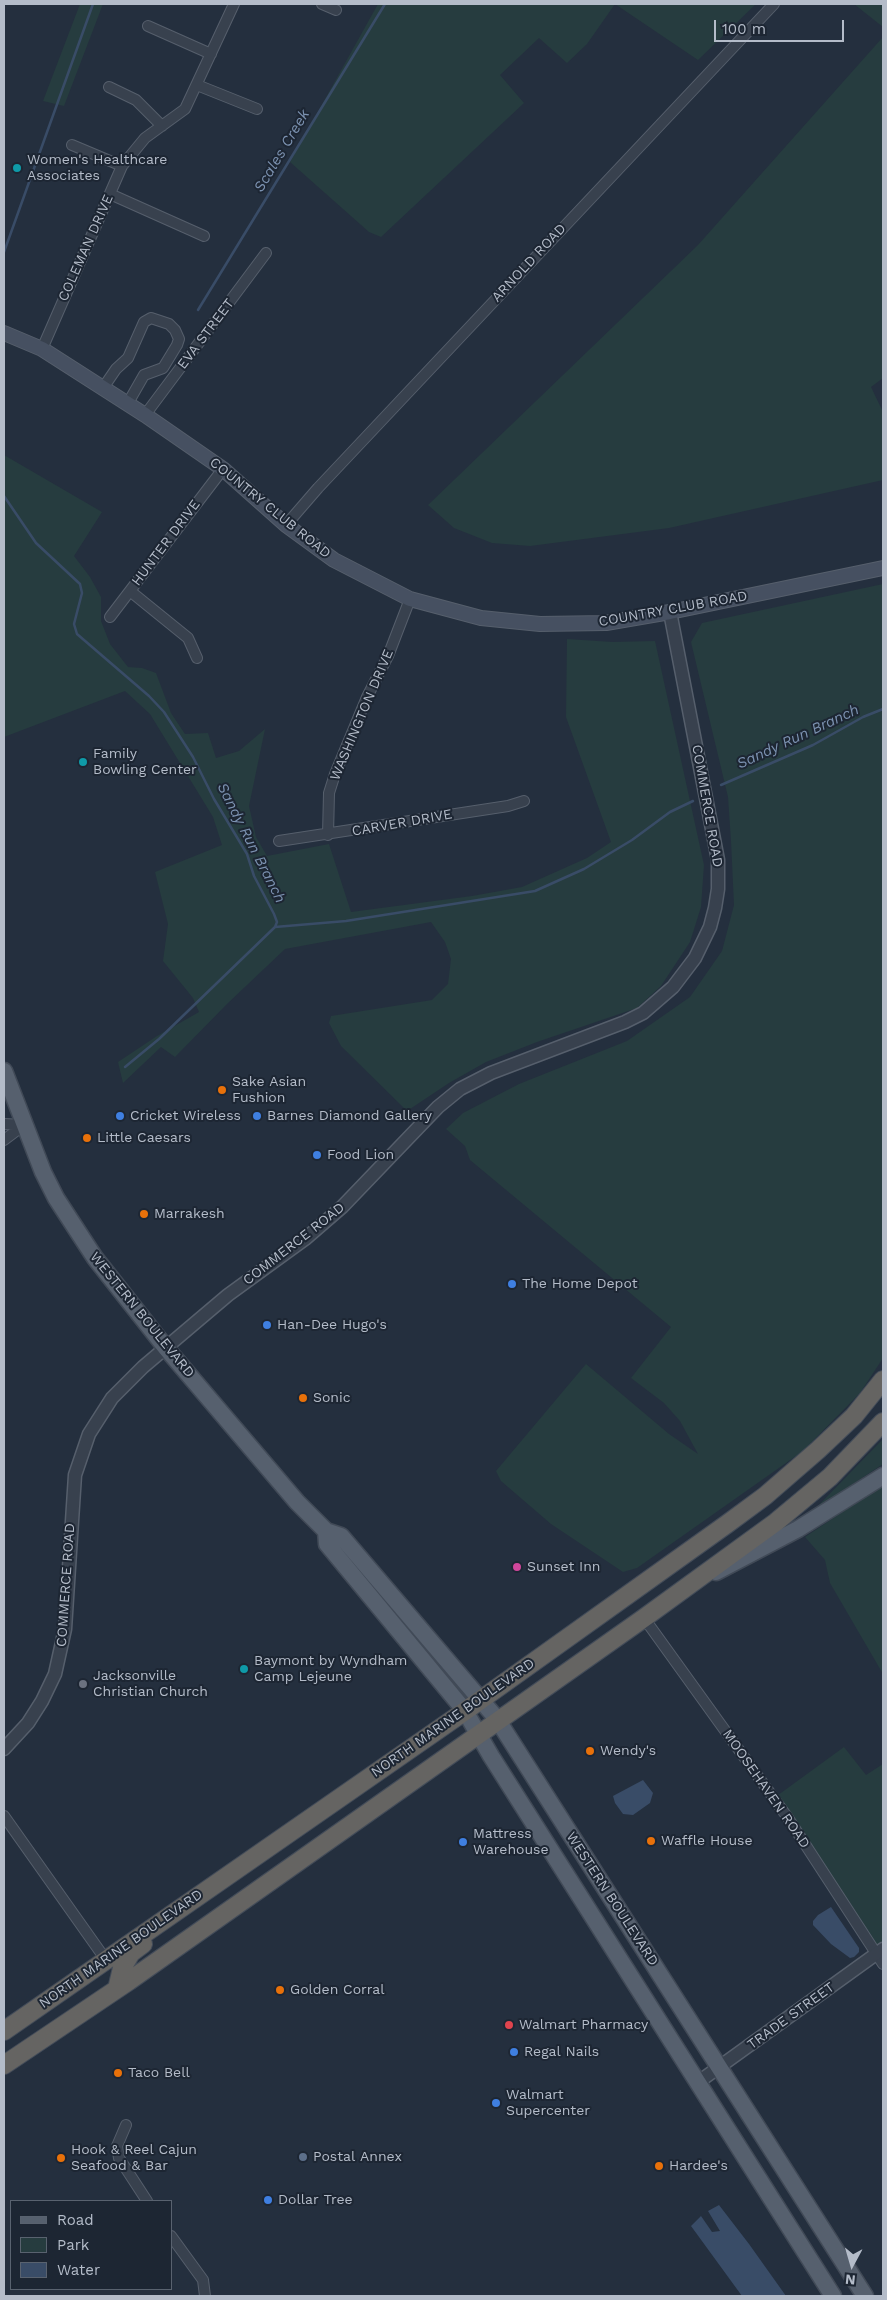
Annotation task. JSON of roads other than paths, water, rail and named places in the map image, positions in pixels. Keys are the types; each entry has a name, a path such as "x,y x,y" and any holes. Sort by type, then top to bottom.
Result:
{"highway":[{"name":"NORTH MARINE BOULEVARD","path":"4,2031 465,1711 765,1496 854,1416 883,1380"},
{"path":"681,1591 776,1522 830,1477 883,1422"},
{"name":"NORTH MARINE BOULEVARD","path":"4,2064 116,1989 681,1591"},
{"path":"116,1989 122,1968 131,1953 151,1938 185,1904"},
{"path":"57,2028 71,2006 104,1983 109,1972 106,1960"}],"main road":[{"name":"COUNTRY CLUB ROAD","path":"4,333 42,349 146,414 224,469 286,525 334,560 410,599 481,618 540,624 606,623 670,612 883,568"},
{"name":"WESTERN BOULEVARD","path":"4,1071 36,1158 56,1198 95,1258 166,1348 297,1502 326,1531 341,1536 497,1719 865,2296"},
{"name":"NORTH MARINE BOULEVARD","path":"681,1591 798,1529 883,1476"},
{"name":"WESTERN BOULEVARD","path":"326,1531 327,1544 465,1711 477,1734 832,2296"}],"street":[{"name":"COLEMAN DRIVE","path":"42,349 122,166 146,138 185,109 234,4"},
{"path":"322,4 336,10"},
{"name":"ARNOLD ROAD","path":"286,525 318,488 774,4"},
{"path":"148,26 211,54"},
{"path":"197,85 257,109"},
{"path":"110,87 136,100 162,126"},
{"path":"72,144 122,166"},
{"path":"110,194 204,236"},
{"name":"EVA STREET","path":"146,414 266,253"},
{"path":"103,388 116,369 125,363 144,322 151,318 169,324 180,339 178,345 163,368 144,375 128,403"},
{"name":"HUNTER DRIVE","path":"110,617 224,469"},
{"path":"130,591 188,638 197,658"},
{"name":"WASHINGTON DRIVE","path":"328,835 328,806 335,774 367,697 388,656 410,599"},
{"name":"COMMERCE ROAD","path":"4,1749 28,1722 42,1702 59,1662 65,1629 75,1475 89,1434 112,1398 166,1348 228,1295 305,1238 342,1207 438,1107 460,1089 491,1073 625,1022 643,1013 658,1001 685,973 699,950 710,927 719,876 716,844 670,612"},
{"name":"CARVER DRIVE","path":"279,842 508,806 524,800"},
{"path":"4,1124 24,1125"},
{"path":"4,1140 24,1125"},
{"name":"MOOSEHAVEN ROAD","path":"644,1618 788,1818 881,1955"},
{"path":"4,1816 106,1960"},
{"name":"TRADE STREET","path":"697,2082 720,2068 881,1955"},
{"path":"126,2125 117,2146 119,2158 146,2200"},
{"path":"172,2237 203,2280 205,2296"}],"water":[{"path":"643,1780 653,1793 650,1803 633,1815 623,1814 615,1803 613,1796"},
{"path":"831,1907 859,1948 859,1952 854,1957 850,1958 831,1944 813,1925 813,1921 818,1915"},
{"path":"719,2205 786,2296 742,2296 691,2226 701,2216 712,2232 720,2231 708,2211"}],"waterway":[{"path":"4,252 93,4"},
{"name":"Scales Creek","path":"198,310 385,4"},
{"name":"Sandy Run Branch","path":"4,496 36,543 80,584 82,593 74,624 77,634 149,696 164,712 193,757 214,799 247,854 254,876 274,914 277,922 275,927"},
{"name":"Sandy Run Branch","path":"721,785 813,745 863,717 883,709"},
{"name":"Sandy Run Branch","path":"275,927 346,921 535,891 584,869 632,840 670,812 693,801"},
{"path":"125,1067 159,1039 275,927"}],"place":[{"name":"Women's Healthcare Associates","path":"17,168"},
{"name":"Family Bowling Center","path":"83,762"},
{"name":"Sake Asian Fushion","path":"222,1090"},
{"name":"Cricket Wireless","path":"120,1116"},
{"name":"Barnes Diamond Gallery","path":"257,1116"},
{"name":"Little Caesars","path":"87,1138"},
{"name":"Food Lion","path":"317,1155"},
{"name":"Marrakesh","path":"144,1214"},
{"name":"The Home Depot","path":"512,1284"},
{"name":"Han-Dee Hugo's","path":"267,1325"},
{"name":"Sonic","path":"303,1398"},
{"name":"Sunset Inn","path":"517,1567"},
{"name":"Baymont by Wyndham Camp Lejeune","path":"244,1669"},
{"name":"Jacksonville Christian Church","path":"83,1684"},
{"name":"Wendy's","path":"590,1751"},
{"name":"Waffle House","path":"651,1841"},
{"name":"Mattress Warehouse","path":"463,1842"},
{"name":"Golden Corral","path":"280,1990"},
{"name":"Walmart Pharmacy","path":"509,2025"},
{"name":"Regal Nails","path":"514,2052"},
{"name":"Taco Bell","path":"118,2073"},
{"name":"Walmart Supercenter","path":"496,2103"},
{"name":"Postal Annex","path":"303,2157"},
{"name":"Hook & Reel Cajun Seafood & Bar","path":"61,2158"},
{"name":"Hardee's","path":"659,2166"},
{"name":"Dollar Tree","path":"268,2200"}]}
